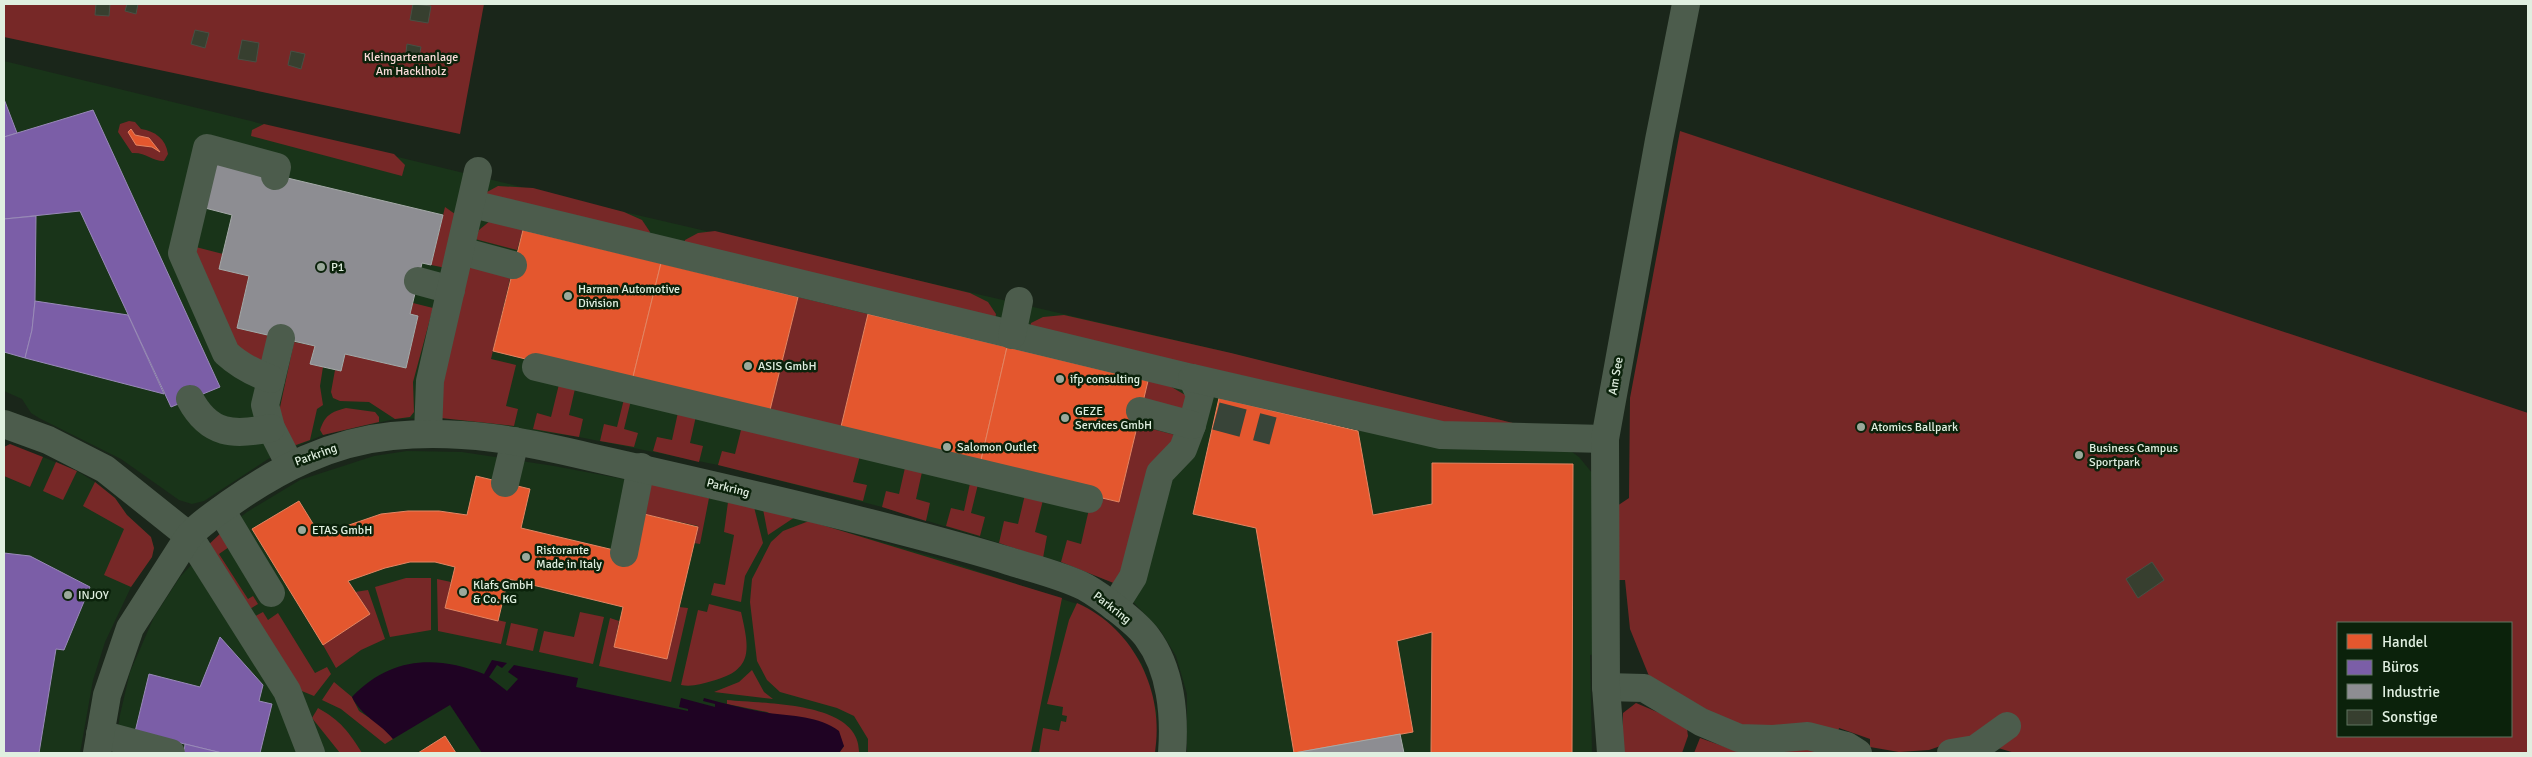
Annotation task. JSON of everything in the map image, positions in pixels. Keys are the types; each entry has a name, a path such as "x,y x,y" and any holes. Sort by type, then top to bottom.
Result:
{"street":[{"name":"Am See","path":"1611,753 1606,687 1605,439 1659,140 1686,4"},
{"path":"271,379 246,368 226,353 182,253 207,148 277,167 275,176"},
{"path":"428,433 430,381 472,204 478,171"},
{"path":"472,204 1192,378 1441,435 1605,439"},
{"path":"460,252 513,265"},
{"path":"418,281 452,290"},
{"path":"1012,335 1019,300"},
{"path":"281,338 266,405 271,428 290,465"},
{"path":"536,367 1089,499"},
{"path":"1114,607 1133,577 1160,473 1183,449 1201,417 1200,394 1192,378"},
{"path":"190,399 198,414 219,429 239,434 271,428"},
{"path":"1140,411 1201,417"},
{"path":"4,424 48,440 104,469 189,536 287,690 311,753"},
{"name":"Parkring","path":"98,744 107,695 130,628 189,536 221,510 290,465 336,448 390,436 454,432 515,441 641,467 865,521 986,554 1084,587 1114,607 1147,636 1168,687 1171,702 1172,753"},
{"path":"505,483 515,441"},
{"path":"624,553 641,467"},
{"path":"221,510 271,593"},
{"path":"1606,687 1644,688 1701,722 1739,738 1774,739 1808,736 1846,746 1858,753"},
{"path":"1951,753 1975,749 2007,726"},
{"path":"98,744 172,753"}],"shaded area":[{"path":"4,61 624,212 1231,353 1541,430 1579,457 1593,474 1596,654 1590,655 1592,753 1187,753 1187,694 1176,656 1160,630 1116,584 1061,562 882,507 718,465 579,437 441,418 395,419 323,435 268,459 204,501 192,504 179,500 121,459 39,418 31,413 22,399 4,391"},
{"path":"407,451 462,452 554,466 650,484 809,521 941,559 1080,605 1107,622 1128,644 1142,664 1157,712 1154,753 114,753 130,672 154,617 180,577 223,531 247,512 300,480 374,456"},
{"path":"43,457 77,471 115,498 127,515 151,537 154,548 152,557 131,587 105,642 93,680 80,753 4,753 4,476 30,487"},
{"path":"492,660 507,663 502,668 497,665 489,677 507,691 518,679 508,672 514,665 578,678 576,687 688,711 688,709 679,707 681,698 715,707 715,704 703,701 704,698 768,713 796,716 823,722 839,731 844,746 839,753 482,753 450,705 393,739 360,709 352,697 382,674 398,667 414,663 431,662 466,668 484,674"}],"green space":[{"name":"Kleingartenanlage Am Hacklholz","path":"4,4 484,4 460,134 4,37"},
{"path":"129,121 135,122 141,129 155,134 162,140 168,154 164,161 132,153 118,132 120,124"},
{"path":"264,124 394,154 405,165 402,176 251,136 252,130"},
{"name":"Business Campus Sportpark","path":"1680,131 2528,413 2528,753 2015,753 1964,738 1929,750 1899,752 1870,747 1870,739 1839,728 1838,732 1731,726 1649,676 1630,629 1625,580 1615,580 1614,508 1629,498 1630,398"},
{"path":"498,186 533,188 624,212 642,220 650,232 648,237 486,197 487,192"},
{"path":"445,207 455,214 446,268 431,265"},
{"path":"491,220 524,226 517,250 475,239 479,230"},
{"path":"715,231 970,293 988,302 996,314 995,320 683,246 685,240 698,233"},
{"path":"188,245 223,254 220,269 249,276 237,328 270,336 262,367 237,357"},
{"path":"469,265 511,275 491,359 516,365 506,406 518,409 514,426 441,418 441,385"},
{"path":"798,297 868,314 839,435 768,418"},
{"path":"413,303 433,308 413,382 414,412 410,417 395,419 369,402 340,401 333,398 331,392 335,370 341,371 345,354 406,368 418,316 410,314"},
{"path":"1064,315 1231,353 1541,430 1450,427 1030,328 1031,323 1043,317"},
{"path":"294,342 315,346 310,364 323,367 320,386 323,405 317,409 310,440 296,445 288,442 279,412"},
{"path":"1149,374 1187,396 1183,410 1143,400"},
{"path":"561,376 577,380 569,415 583,419 579,437 533,429 537,413 551,417"},
{"path":"626,391 633,392 624,429 638,433 634,447 600,441 604,424 617,427"},
{"path":"680,403 698,407 690,443 703,446 699,462 653,451 657,437 672,440"},
{"path":"346,408 375,412 379,417 379,422 323,435 320,430 326,418 336,411"},
{"path":"744,418 862,448 853,482 867,485 863,501 718,465 722,451 735,454"},
{"path":"1137,425 1179,436 1126,571 1116,584 1061,562 1067,540 1081,544 1092,496 1119,502"},
{"path":"10,444 43,457 30,487 4,476 4,447"},
{"path":"907,459 924,463 916,499 930,503 926,521 882,507 886,491 899,494"},
{"path":"56,462 77,471 63,500 43,491"},
{"path":"972,474 980,476 971,513 985,517 980,536 946,526 951,508 964,511"},
{"path":"95,482 115,498 127,515 151,537 154,548 152,557 131,587 104,575 124,529 83,506"},
{"path":"650,484 709,498 700,544 694,543 698,526 644,514"},
{"path":"1027,486 1045,492 1035,532 1047,536 1043,558 999,543 1004,521 1018,524"},
{"path":"728,502 754,507 763,543 745,576 741,602 711,595 714,583 725,585 734,535 724,532"},
{"path":"763,509 795,517 768,535"},
{"path":"809,521 1062,598 1031,753 868,753 868,739 854,716 837,708 780,692 767,680 757,661 750,602 752,579 771,542 783,531"},
{"path":"223,531 229,547 219,554 248,599 253,596 258,604 245,612 204,549"},
{"path":"406,578 431,578 431,630 390,637 375,587"},
{"path":"437,579 451,582 445,608 506,622 501,644 438,631"},
{"path":"368,590 385,639 361,650 336,668 323,645 370,614 355,592"},
{"path":"1077,603 1097,614 1115,629 1130,646 1142,665 1150,686 1155,708 1157,730 1155,753 1039,753 1043,728 1059,731 1061,721 1066,722 1067,716 1062,715 1063,707 1047,704 1069,620"},
{"path":"709,604 741,612 746,636 746,656 736,671 726,676 696,685 681,685 698,610 707,612"},
{"path":"679,607 688,608 671,682 599,666 610,618 619,621 614,647 667,659"},
{"path":"263,612 268,620 278,613 315,673 327,667 331,674 314,696 292,687 250,619"},
{"path":"580,612 604,617 593,664 539,652 544,631 574,637"},
{"path":"511,623 538,629 533,651 506,645"},
{"path":"752,670 764,692 773,699 714,692 739,682"},
{"path":"334,682 352,697 359,711 382,726 393,739 385,744 341,709 322,700"},
{"path":"727,700 808,708 828,714 844,723 855,736 859,753 839,753 844,746 767,712 727,704"},
{"path":"1636,703 1669,717 1687,729 1688,736 1682,753 1622,753 1623,713"},
{"path":"318,708 333,717 343,727 362,753 340,753 312,718"},
{"path":"1700,738 1734,750 1801,746 1835,753 1694,753"}],"building: Handel":[{"path":"131,129 135,135 149,138 160,152 152,147 136,145 128,132"},
{"path":"523,230 661,263 631,385 493,351"},
{"path":"661,263 798,297 768,418 631,385"},
{"path":"868,314 1007,347 979,469 839,435"},
{"path":"1007,347 1148,381 1119,502 979,469"},
{"path":"1219,398 1358,431 1373,515 1432,504 1432,463 1573,464 1572,753 1431,753 1432,632 1397,641 1413,732 1294,753 1256,528 1193,514"},
{"path":"476,476 530,489 521,528 635,555 644,514 698,527 667,659 614,647 623,607 508,579 498,621 445,608 455,567 435,562 410,562 385,568 348,581 370,614 323,645 252,529 299,501 320,535 381,514 408,511 439,511 467,515"},
{"path":"445,736 456,753 418,753"}],"building: Büros":[{"path":"4,99 17,133 4,137"},
{"path":"93,110 220,387 171,407 80,211 4,219 4,137"},
{"path":"36,216 35,301 32,330 25,358 4,352 4,219"},
{"path":"35,301 128,315 164,394 25,358 32,330"},
{"path":"4,553 30,556 90,587 64,650 56,649 39,753 4,753"},
{"path":"220,637 263,685 259,701 272,704 260,753 222,753 135,732 149,674 200,687"},
{"path":"185,744 222,753 184,753"}],"building: Industrie":[{"name":"P1","path":"216,161 443,215 431,265 422,263 410,314 418,316 406,368 345,354 341,371 310,364 315,346 237,328 249,276 219,269 232,215 205,208"},
{"path":"1400,734 1404,753 1294,753"}],"building: Sonstige":[{"path":"96,4 110,4 109,16 95,15"},
{"path":"127,4 138,4 136,14 125,11"},
{"path":"413,4 431,6 428,23 410,20"},
{"path":"195,30 209,33 205,48 191,44"},
{"path":"242,40 259,43 256,62 238,59"},
{"path":"407,44 421,47 418,62 405,60"},
{"path":"291,51 305,54 301,69 288,65"},
{"path":"2152,562 2164,580 2138,598 2126,579"}],"tunnel":[{"path":"1216,416 1273,431"}],"place":[{"name":"P1","path":"321,267"},
{"name":"Harman Automotive Division","path":"568,296"},
{"name":"ASIS GmbH","path":"748,366"},
{"name":"ifp consulting","path":"1060,379"},
{"name":"GEZE Services GmbH","path":"1065,418"},
{"name":"Atomics Ballpark","path":"1861,427"},
{"name":"Salomon Outlet","path":"947,447"},
{"name":"Business Campus Sportpark","path":"2079,455"},
{"name":"ETAS GmbH","path":"302,530"},
{"name":"Ristorante Made in Italy","path":"526,557"},
{"name":"Klafs GmbH & Co. KG","path":"463,592"},
{"name":"INJOY","path":"68,595"}]}
